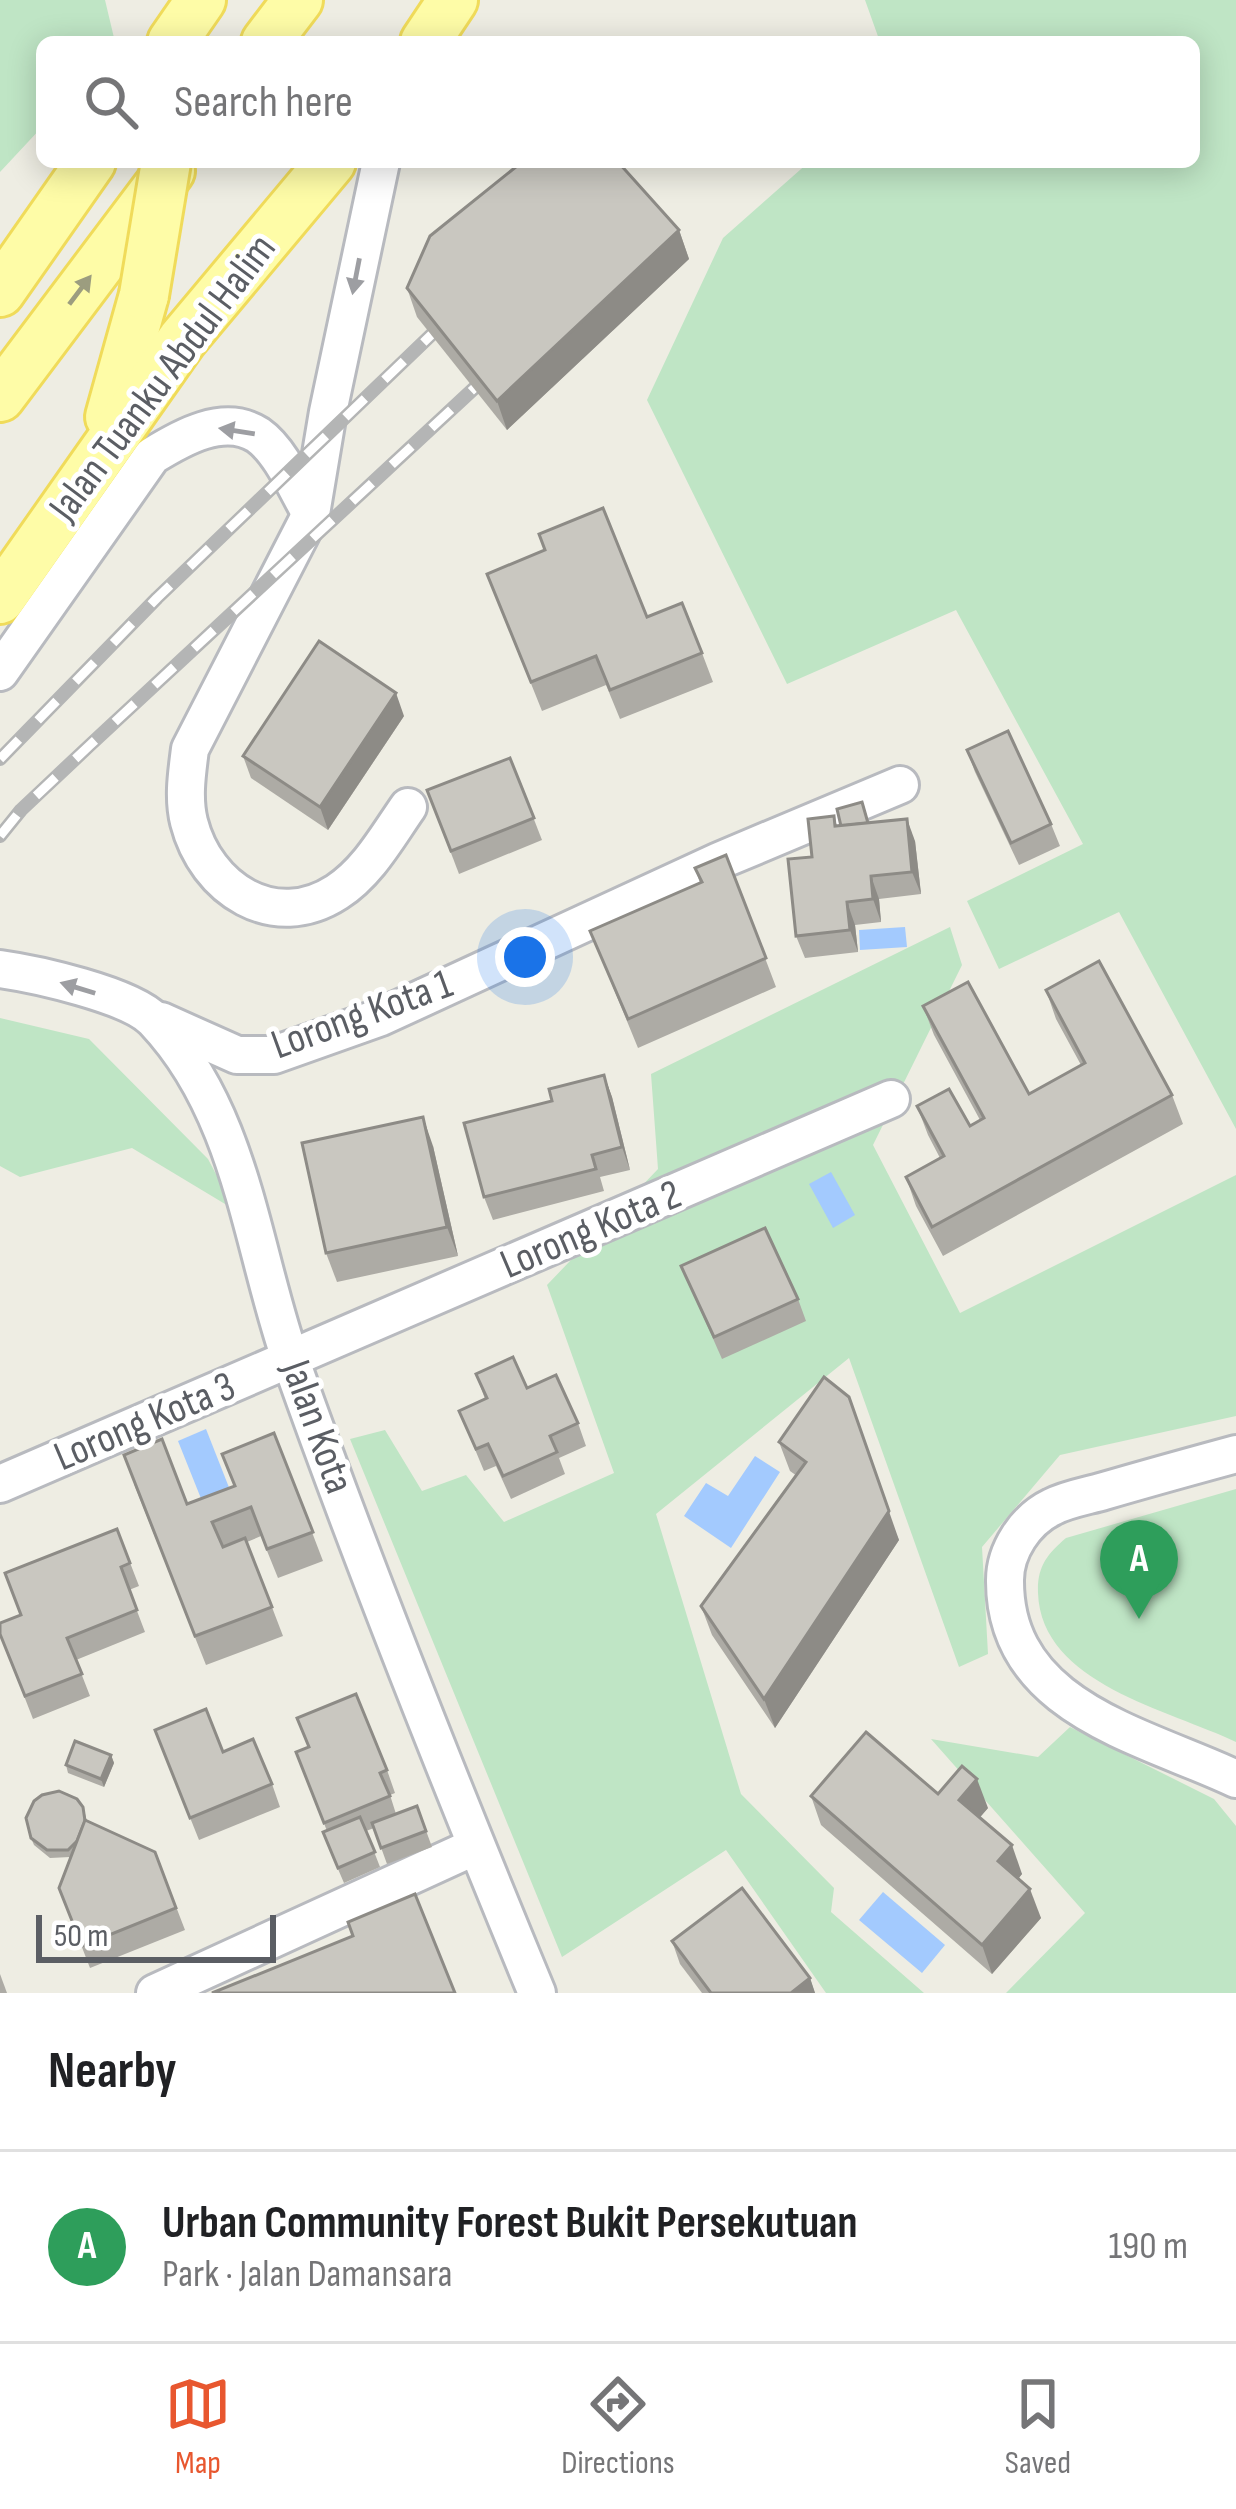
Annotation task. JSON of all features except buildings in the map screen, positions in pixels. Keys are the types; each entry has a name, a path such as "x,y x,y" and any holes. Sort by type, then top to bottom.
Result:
{"main road":[{"path":"153,0 161,36"},
{"path":"176,36 201,0"},
{"path":"271,36 298,0"},
{"path":"429,36 453,0"},
{"path":"0,292 87,168"},
{"path":"92,466 118,394 144,295 165,168"},
{"path":"0,397 172,168"},
{"name":"Jalan Tuanku Abdul Halim","path":"0,598 182,340 326,168"}],"street":[{"path":"380,168 311,514 190,749 185,787 188,819 199,850 218,878 247,901 277,909 304,906 335,894 361,874 408,808"},
{"path":"0,672 152,456 185,434 227,427 257,434 311,514"},
{"name":"Lorong Kota 1","path":"152,1017 237,1055 274,1055 381,1016 718,861 900,785"},
{"name":"Jalan Kota","path":"0,969 74,985 141,1010 187,1061 232,1152 291,1360 476,1846 537,1993"},
{"name":"Lorong Kota 2","path":"291,1360 891,1100"},
{"name":"Lorong Kota 3","path":"0,1484 291,1360"},
{"path":"1236,1454 1050,1508 1018,1534 1004,1573 1006,1613 1017,1646 1044,1679 1081,1710 1121,1732 1176,1750 1236,1779"},
{"path":"154,1993 476,1846"}],"green space":[{"path":"0,0 105,0 114,36 36,36 36,133 0,172"},
{"path":"865,0 1236,0 1236,1129 1119,912 999,969 967,901 1083,844 956,610 787,684 647,400 723,238 802,168 1200,168 1200,36 878,36"},
{"path":"950,927 962,965 873,1145 960,1313 1236,1175 1236,1416 1060,1455 982,1547 988,1654 959,1667 849,1358 656,1514 741,1794 834,1888 831,1912 924,1993 826,1993 726,1850 562,1957 350,1439 385,1430 422,1491 466,1475 504,1522 614,1473 547,1285 658,1169 651,1074"},
{"path":"0,1018 89,1039 208,1159 235,1210 132,1148 20,1177 0,1166"},
{"path":"1236,1489 1236,1742 1145,1705 1085,1672 1061,1650 1045,1624 1038,1593 1044,1562 1066,1538"},
{"path":"1070,1727 1214,1799 1236,1826 1236,1993 1006,1993 1085,1913 931,1739 1038,1757"}],"water":[{"path":"905,927 907,947 860,950 859,930"},
{"path":"831,1172 855,1215 833,1228 809,1184"},
{"path":"206,1429 230,1490 202,1501 178,1441"},
{"path":"755,1456 780,1472 731,1548 684,1516 706,1483 728,1496"},
{"path":"883,1892 945,1945 922,1973 859,1920"}],"railway":[{"path":"0,759 157,598 454,313"},
{"path":"0,836 21,810 496,368"}],"place":[{"name":"Urban Community Forest Bukit Persekutuan","path":"1139,1619"}]}
